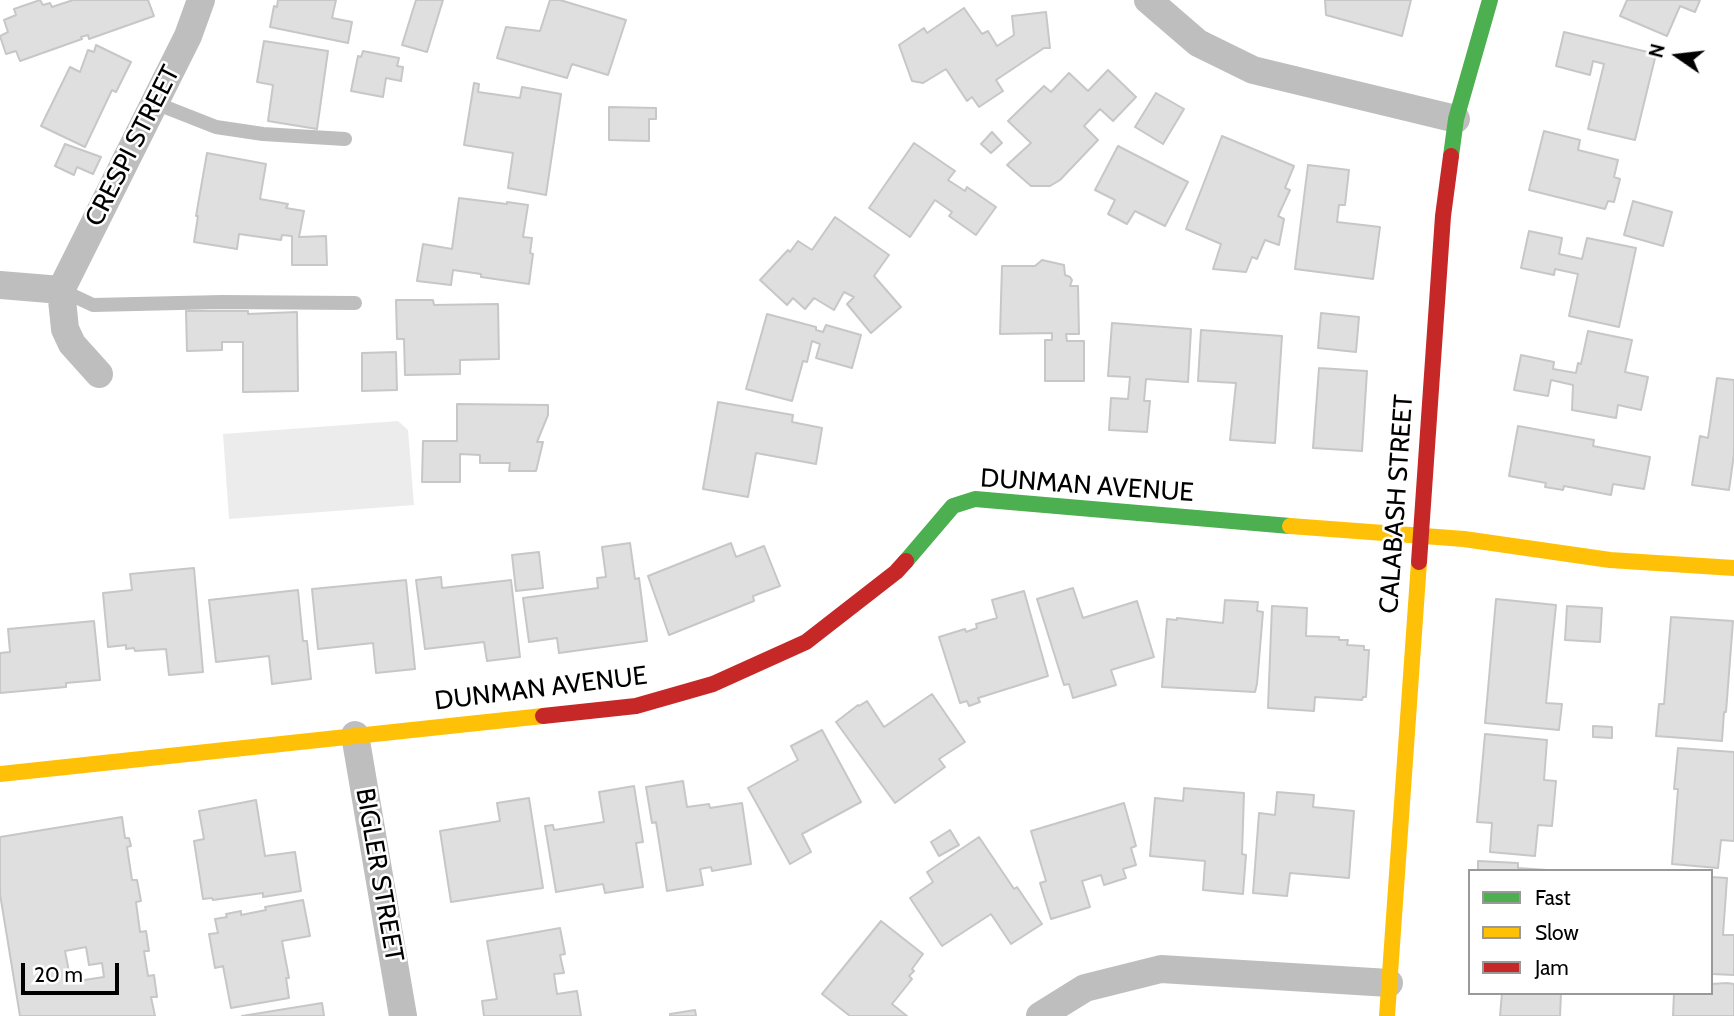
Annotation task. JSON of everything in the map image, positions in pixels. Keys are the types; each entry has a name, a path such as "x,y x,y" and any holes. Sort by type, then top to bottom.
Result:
{"street":[{"name":"CRESPI STREET","path":"61,290 188,36 201,0"},
{"path":"1149,0 1198,43 1253,69 1456,119"},
{"name":"CALABASH STREET","path":"1387,1016 1443,216 1456,119 1490,0"},
{"path":"0,285 61,290 65,329 72,344 99,374"},
{"name":"DUNMAN AVENUE","path":"0,774 636,706 713,684 806,642 896,572 953,506 975,499 1464,540 1610,560 1734,569"},
{"name":"BIGLER STREET","path":"355,735 403,1016"},
{"path":"1040,1016 1085,988 1161,970 1390,983"}],"lane":[{"path":"155,103 216,127 263,134 345,139"},
{"path":"61,290 93,305 355,303"}],"shaded area":[{"path":"398,421 408,430 414,505 229,519 223,434"}],"building":[{"path":"40,0 43,5 50,3 52,7 73,0 148,0 154,16 89,39 88,35 81,37 82,39 20,61 16,51 6,54 0,36 8,32 4,20 16,15 14,9"},
{"path":"278,0 336,0 332,18 352,22 348,43 270,27 274,6 277,7"},
{"path":"416,0 443,0 427,52 402,45"},
{"path":"550,0 560,0 626,20 608,75 572,64 567,78 497,58 506,27 540,31"},
{"path":"1325,0 1411,0 1402,36 1326,15"},
{"path":"1627,0 1700,0 1695,12 1680,6 1667,36 1620,16"},
{"path":"964,8 982,34 988,31 997,46 1014,35 1012,16 1046,12 1050,48 1044,48 996,80 1003,91 979,107 972,97 967,101 946,69 923,83 912,81 899,45 924,28 927,33"},
{"path":"1564,32 1656,54 1635,140 1588,129 1604,64 1593,61 1590,75 1556,66"},
{"path":"264,41 328,51 317,129 268,121 273,85 257,82"},
{"path":"96,45 131,62 116,92 112,90 85,147 41,126 70,67 80,72 88,50 94,52"},
{"path":"363,51 399,58 397,66 403,67 401,81 386,78 383,97 351,91 358,56 361,57"},
{"path":"1108,70 1136,97 1113,121 1100,109 1084,126 1098,140 1060,180 1050,186 1031,186 1007,165 1031,143 1008,121 1044,86 1051,92 1069,73 1088,91"},
{"path":"474,83 479,84 478,92 520,98 522,87 561,94 546,195 508,188 513,153 464,145"},
{"path":"1156,93 1184,109 1163,144 1135,127"},
{"path":"609,107 656,108 656,119 649,119 649,141 609,140"},
{"path":"1544,131 1580,140 1578,150 1618,160 1614,177 1620,179 1614,202 1608,201 1605,209 1529,190"},
{"path":"992,132 1002,143 991,153 981,144"},
{"path":"1222,136 1294,166 1285,188 1290,190 1278,216 1284,219 1279,245 1265,240 1257,259 1252,257 1246,272 1213,269 1221,244 1186,229"},
{"path":"914,143 955,171 948,180 965,191 967,187 996,207 976,235 949,216 952,212 935,200 910,237 869,208"},
{"path":"65,144 101,157 93,174 77,167 74,175 55,166"},
{"path":"1118,146 1188,182 1165,226 1135,211 1127,224 1108,214 1115,200 1095,190"},
{"path":"207,153 266,164 260,199 288,204 286,208 304,211 299,237 326,236 327,265 292,265 292,236 282,235 281,240 239,234 237,249 194,242"},
{"path":"1308,165 1349,170 1345,205 1339,205 1337,222 1380,227 1373,279 1295,269"},
{"path":"459,198 528,205 523,237 532,238 529,284 453,270 451,285 417,281 423,244 452,249"},
{"path":"1633,201 1672,212 1663,246 1624,235"},
{"path":"835,217 889,255 874,276 901,307 871,333 847,304 854,297 844,292 834,310 814,298 805,309 793,298 787,305 760,280 798,241 812,250"},
{"path":"1529,231 1562,238 1559,254 1582,259 1587,238 1636,248 1619,327 1569,316 1578,274 1555,269 1554,275 1521,268"},
{"path":"1042,260 1064,265 1065,275 1072,280 1070,286 1078,286 1079,334 1066,334 1067,341 1084,341 1084,381 1045,381 1045,340 1052,340 1052,333 1000,334 1002,266 1035,266"},
{"path":"396,300 433,300 434,305 498,304 499,359 460,360 460,374 405,375 404,339 397,339"},
{"path":"186,311 248,311 248,314 297,312 298,391 243,392 243,342 222,342 222,350 187,351"},
{"path":"1321,313 1359,317 1356,352 1318,348"},
{"path":"767,314 816,327 816,330 823,332 826,325 861,335 852,368 816,358 820,344 812,341 807,362 803,361 792,401 746,389"},
{"path":"1112,323 1191,329 1188,382 1146,379 1144,401 1150,401 1147,432 1109,430 1111,398 1128,399 1130,377 1108,376"},
{"path":"1201,330 1282,336 1275,443 1230,440 1236,383 1198,381"},
{"path":"1588,331 1632,340 1625,372 1648,377 1641,410 1618,405 1616,418 1572,410 1573,385 1551,380 1548,396 1514,390 1521,355 1554,362 1553,369 1576,373 1578,363 1581,364"},
{"path":"396,352 397,390 362,391 362,353"},
{"path":"1319,368 1367,371 1362,451 1313,448"},
{"path":"1717,378 1734,380 1734,454 1729,490 1692,485 1700,436 1708,438"},
{"path":"718,402 793,415 792,422 822,428 816,464 756,453 748,497 703,489"},
{"path":"457,404 548,405 548,415 537,442 543,442 536,471 509,471 510,463 480,463 480,455 460,454 460,482 422,482 423,441 457,441"},
{"path":"1518,426 1594,440 1593,446 1650,457 1644,489 1613,484 1611,495 1564,486 1563,490 1545,487 1546,483 1509,476"},
{"path":"630,543 635,579 639,578 647,641 559,653 557,638 529,642 523,598 598,588 597,578 606,577 602,547"},
{"path":"731,543 736,557 764,546 780,586 753,596 754,601 669,635 648,576"},
{"path":"539,552 543,588 516,591 512,555"},
{"path":"194,568 203,672 169,675 166,649 135,651 134,648 126,649 126,645 108,647 103,593 132,590 130,574"},
{"path":"441,577 442,588 511,580 520,657 487,661 484,642 425,649 416,580"},
{"path":"406,580 415,669 376,673 373,643 318,649 312,589"},
{"path":"1073,588 1083,618 1137,601 1154,657 1111,670 1116,685 1073,698 1069,684 1064,685 1037,599"},
{"path":"298,590 303,641 307,641 311,679 272,684 269,656 216,662 209,600"},
{"path":"1024,591 1048,676 978,698 980,702 969,706 967,701 960,703 939,637 965,629 966,632 977,628 976,624 997,618 992,600"},
{"path":"1496,599 1556,605 1546,703 1562,704 1559,730 1485,723"},
{"path":"1225,600 1258,602 1257,611 1263,612 1255,692 1162,687 1167,619 1223,623"},
{"path":"1272,606 1307,608 1306,636 1339,637 1339,640 1348,640 1347,645 1364,646 1364,650 1369,650 1366,697 1362,700 1315,697 1314,711 1268,708"},
{"path":"1567,606 1602,608 1600,642 1565,640"},
{"path":"1671,617 1733,621 1722,741 1656,736 1659,704 1664,704"},
{"path":"94,621 100,680 66,683 66,687 0,693 0,653 10,652 8,629"},
{"path":"932,694 965,742 939,759 945,767 895,803 836,722 867,701 884,727"},
{"path":"1593,726 1612,727 1612,738 1593,737"},
{"path":"822,730 861,802 802,834 811,852 790,864 748,788 798,760 791,746"},
{"path":"1485,734 1547,740 1544,780 1556,781 1552,826 1538,825 1535,856 1490,852 1492,823 1477,822"},
{"path":"1678,748 1734,752 1734,841 1721,840 1718,868 1672,864 1678,789 1674,789"},
{"path":"683,781 687,807 709,804 710,808 742,803 751,864 712,871 711,867 700,869 703,885 667,891 656,822 652,823 646,787"},
{"path":"634,786 643,842 636,843 643,887 605,893 603,884 556,892 545,826 553,825 554,830 604,822 599,792"},
{"path":"1184,788 1244,793 1242,854 1246,855 1243,894 1203,890 1205,861 1150,856 1155,798 1183,801"},
{"path":"1277,792 1314,795 1313,807 1354,811 1349,878 1290,873 1287,896 1253,893 1259,813 1275,815"},
{"path":"529,798 543,888 451,902 440,831 500,821 497,803"},
{"path":"256,800 265,856 295,852 301,891 263,897 263,893 203,899 194,841 204,839 199,811"},
{"path":"1124,803 1136,846 1131,848 1136,865 1123,869 1126,878 1104,885 1101,875 1082,881 1090,907 1051,919 1040,883 1046,881 1031,831"},
{"path":"122,817 125,838 129,838 131,846 127,847 132,880 137,880 141,901 136,902 140,932 146,931 149,951 144,951 148,976 154,975 157,997 151,997 155,1016 20,1016 0,894 0,837","holes":["86,947 89,965 102,963 104,977 71,982 65,951"]},
{"path":"950,830 959,845 939,856 931,842"},
{"path":"979,837 1014,889 1017,887 1042,924 1011,944 991,914 942,946 910,898 933,882 927,872"},
{"path":"1478,861 1518,863 1518,868 1532,869 1478,869"},
{"path":"1713,877 1727,878 1723,935 1734,935 1734,975 1713,974"},
{"path":"303,900 310,936 282,941 289,978 286,978 289,998 231,1008 223,966 215,968 209,934 218,933 215,919 227,917 226,914 241,911 241,915 266,910 265,907"},
{"path":"881,921 923,954 912,969 914,971 909,976 912,979 892,1004 907,1016 850,1016 822,994"},
{"path":"560,928 565,954 560,955 564,973 554,974 557,994 577,991 581,1016 484,1016 482,1001 497,999 487,941"},
{"path":"1713,984 1734,984 1734,1016 1673,1016 1674,995 1713,995"},
{"path":"1502,995 1561,995 1560,1016 1500,1016"},
{"path":"322,1003 324,1016 242,1016"},
{"path":"695,1010 696,1016 670,1016 670,1014"}],"traffic: fast":[{"path":"1451,156 1456,119 1490,0"},
{"path":"906,561 953,506 975,499 1290,526"}],"traffic: slow":[{"path":"1290,526 1464,539 1610,560 1734,568"},
{"path":"1387,1016 1419,562"},
{"path":"0,774 543,716"}],"traffic: jam":[{"path":"1419,562 1443,216 1451,156"},
{"path":"543,716 636,706 713,684 806,642 896,572 906,561"}]}
